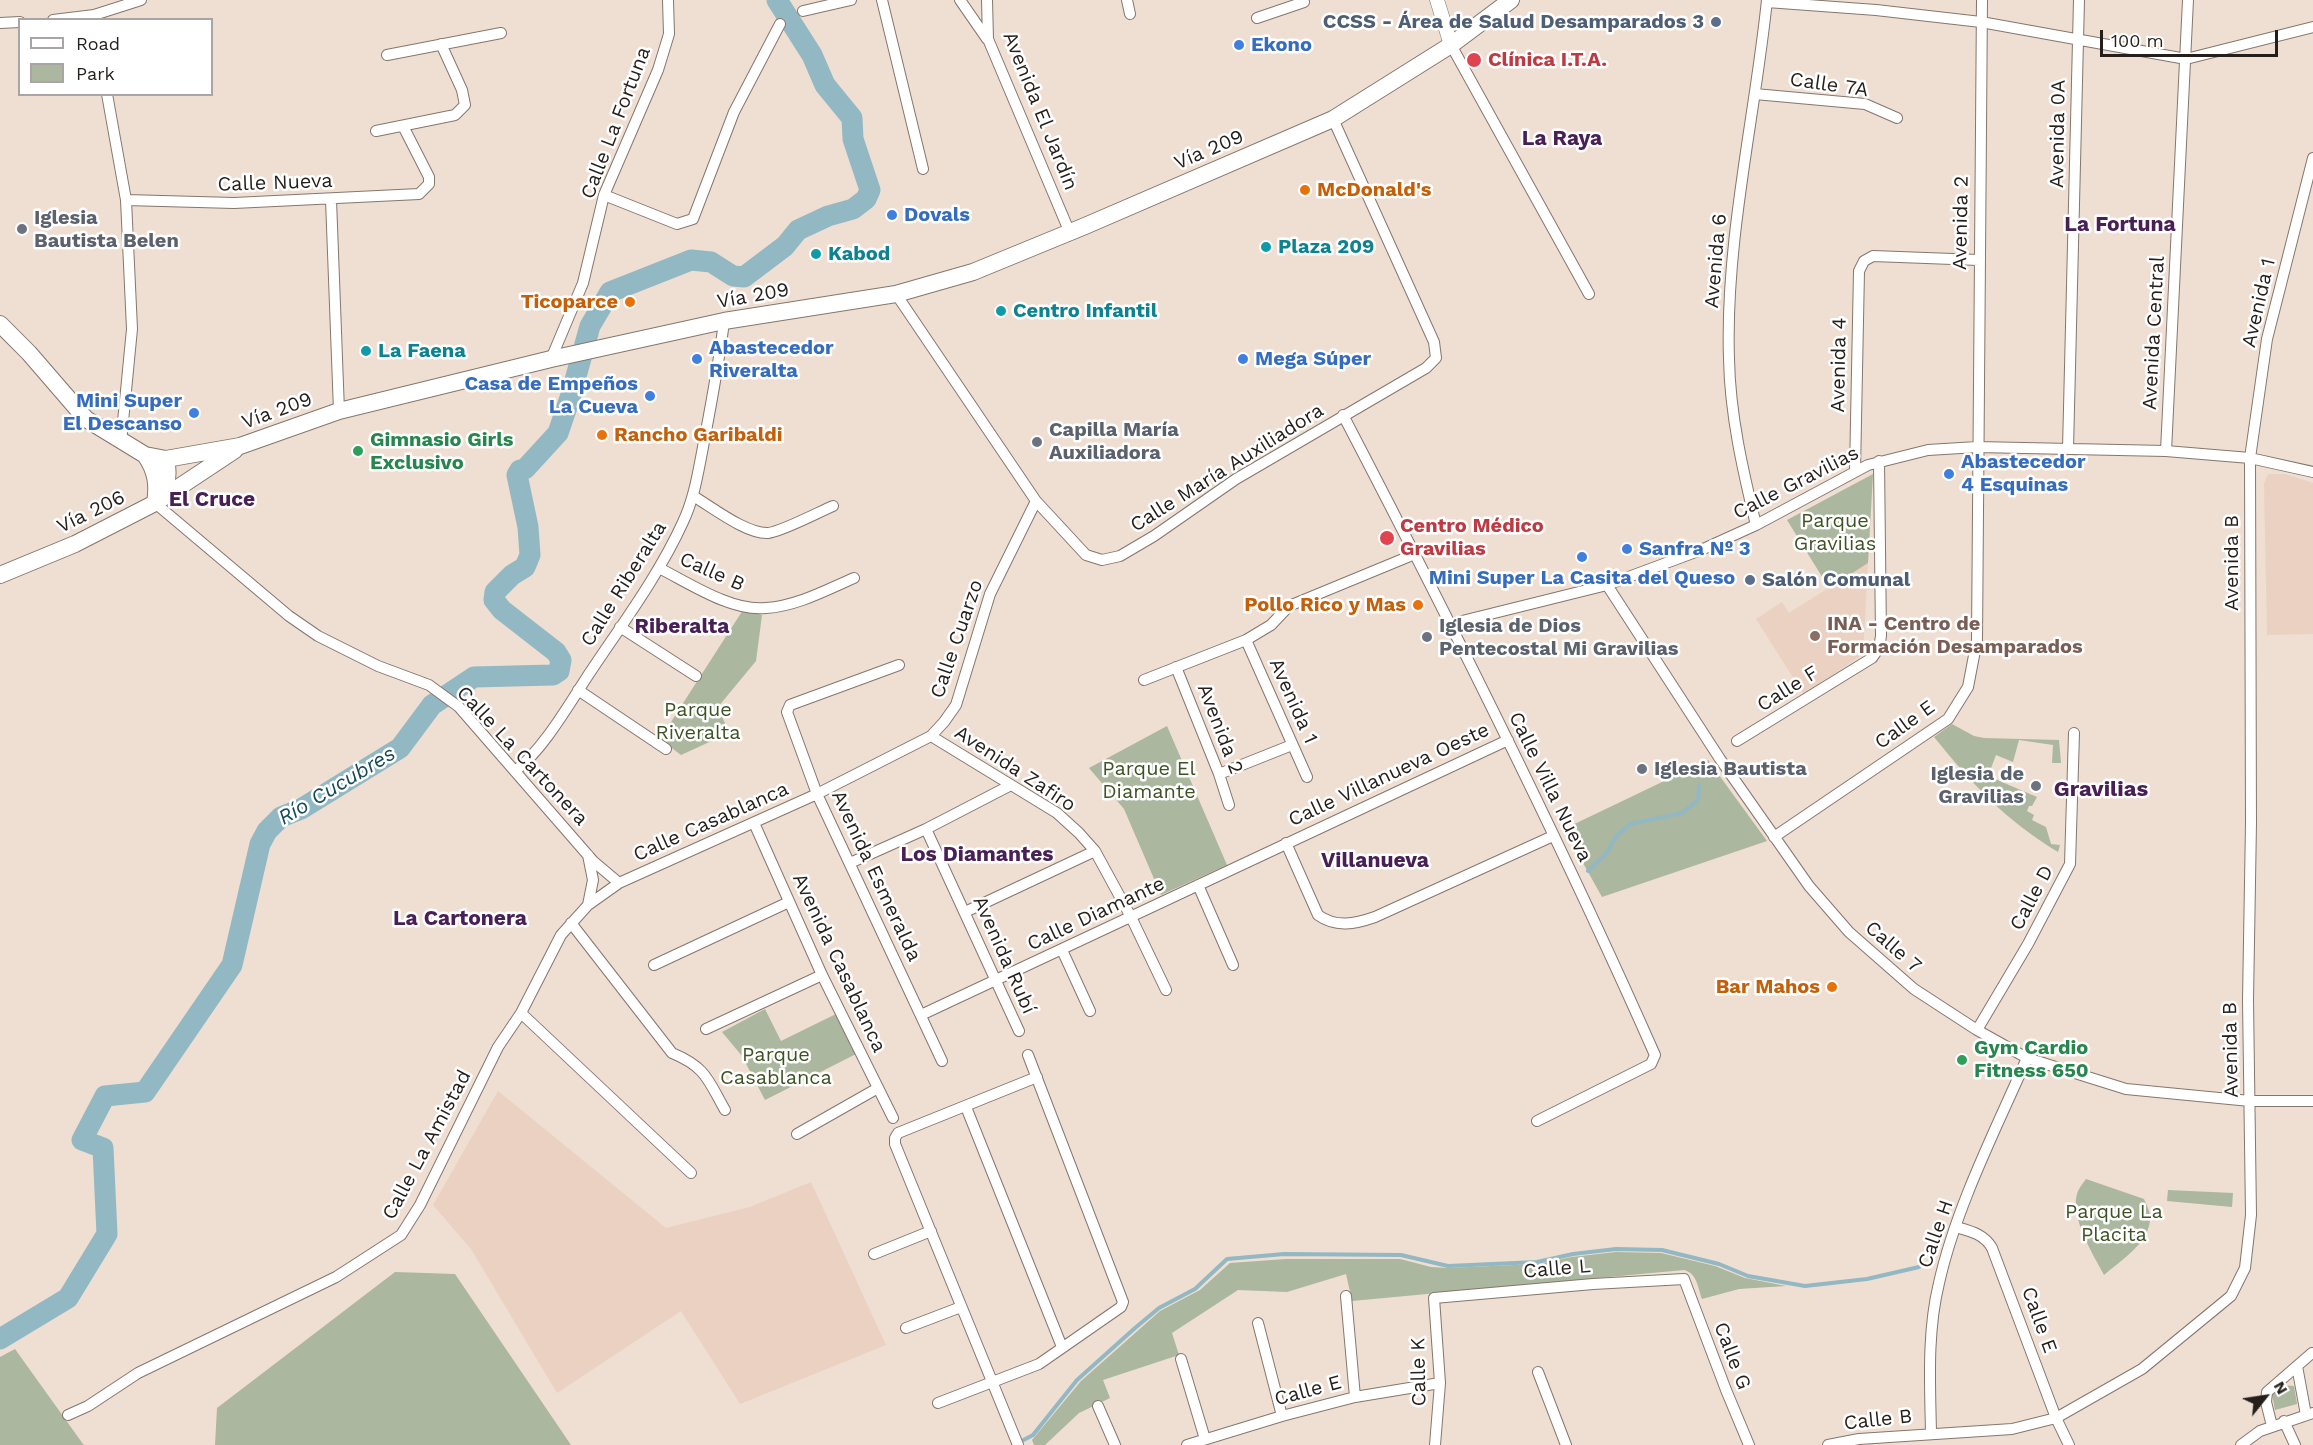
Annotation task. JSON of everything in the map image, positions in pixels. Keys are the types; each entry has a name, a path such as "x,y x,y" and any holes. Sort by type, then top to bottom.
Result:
{"main road":[{"name":"Vía 209","path":"0,324 29,353 86,419 145,455 166,459 240,446 339,411 556,358 724,321 896,294 973,272 1333,119 1451,45 1511,0"},
{"path":"155,503 240,446"},
{"path":"145,455 153,466 156,478 155,503"},
{"name":"Vía 206","path":"0,575 75,544 155,503 163,494 167,483 166,459"}],"street":[{"path":"94,17 141,0"},
{"name":"Calle La Fortuna","path":"556,358 583,284 604,195 658,70 669,34 668,0"},
{"path":"802,11 851,0"},
{"path":"882,0 923,169"},
{"path":"960,0 988,39"},
{"name":"Avenida El Jardín","path":"987,0 988,39 1070,232"},
{"path":"1127,0 1130,15"},
{"path":"1257,18 1304,2 1303,0"},
{"path":"1437,0 1451,45 1590,294"},
{"name":"Avenida 2","path":"1977,447 1982,0"},
{"name":"Avenida 0A","path":"2068,449 2079,0"},
{"name":"Avenida Central","path":"2166,451 2188,0"},
{"path":"1767,1 1981,22 2078,41 2186,58 2313,27"},
{"name":"Avenida 6","path":"1756,525 1742,466 1731,393 1729,307 1767,1"},
{"path":"0,23 18,22"},
{"path":"604,195 677,224 693,219 734,112 780,24"},
{"path":"387,55 501,33"},
{"path":"376,131 455,115 465,105 462,90 441,45"},
{"name":"Calle 7A","path":"1755,94 1865,104 1898,118"},
{"path":"107,96 126,200 132,329 121,442"},
{"name":"Calle María Auxiliadora","path":"896,294 1036,501 1086,555 1102,560 1120,556 1154,536 1236,479 1426,368 1436,358 1434,342 1333,119"},
{"name":"Calle Nueva","path":"126,200 234,203 419,194 429,184 429,177 403,126"},
{"name":"Avenida 1","path":"2250,458 2267,339 2313,158"},
{"path":"331,200 339,411"},
{"name":"Avenida 4","path":"1855,471 1859,270 1864,261 1873,256 1979,260"},
{"name":"Calle Riberalta","path":"515,771 529,761 578,690 659,568 683,522 693,496 718,371 724,321"},
{"name":"Calle Villa Nueva","path":"1343,415 1416,554 1508,740 1606,943 1655,1055 1651,1064 1537,1121"},
{"name":"Calle Gravilias","path":"1450,624 1607,585 1701,550 1756,525 1855,471 1879,461 1928,450 1977,447 2166,451 2250,458 2313,472"},
{"name":"Calle E","path":"1774,837 1948,719 1968,687 1977,640 1977,447"},
{"name":"Avenida B","path":"1931,1433 2012,1429 2056,1418 2142,1369 2224,1302 2237,1286 2245,1268 2250,1238 2248,1000 2251,823 2250,458"},
{"name":"Calle F","path":"1737,741 1872,658 1879,648 1881,636 1879,461"},
{"path":"693,496 743,525 756,531 770,533 833,506"},
{"name":"Calle Cuarzo","path":"817,794 931,736 944,722 956,705 990,594 1036,501"},
{"name":"Calle La Cartonera","path":"155,503 289,616 318,636 378,666 429,685 459,707 588,855 619,883"},
{"path":"1144,680 1246,640 1271,626 1289,606 1416,554"},
{"name":"Calle B","path":"659,568 719,599 765,609 803,600 854,578"},
{"name":"Calle 7","path":"1607,585 1720,759 1809,886 1849,932 1914,989 1977,1030 2027,1058 2126,1089 2250,1101 2313,1101"},
{"path":"620,627 696,676"},
{"name":"Avenida 1","path":"1246,640 1306,777"},
{"name":"Avenida Esmeralda","path":"899,665 790,705 787,712 817,794 942,1061"},
{"name":"Avenida 2","path":"1176,667 1229,805"},
{"path":"578,690 666,749"},
{"name":"Calle D","path":"1977,1030 2028,944 2070,864 2074,733"},
{"name":"Avenida Zafiro","path":"931,736 1057,813 1079,833 1095,851 1131,917 1166,990"},
{"name":"Calle Villanueva Oeste","path":"1286,843 1508,740"},
{"path":"1219,774 1292,745"},
{"path":"850,862 926,829 1011,785"},
{"name":"Calle Casablanca","path":"619,883 817,794"},
{"name":"Avenida Casablanca","path":"754,823 822,975 894,1118"},
{"name":"Avenida Rubí","path":"926,829 1019,1031"},
{"path":"1286,843 1318,915 1336,924 1346,924 1375,917 1553,836"},
{"name":"Calle Diamante","path":"921,1016 1286,843"},
{"path":"965,912 1095,851"},
{"path":"588,855 593,880 588,905"},
{"name":"Calle La Amistad","path":"68,1415 88,1406 138,1373 336,1277 400,1235 420,1205 498,1047 521,1013 556,943 588,905 619,883"},
{"path":"1198,885 1233,965"},
{"path":"654,965 789,902"},
{"path":"571,923 672,1053 692,1061 703,1072 725,1110"},
{"path":"1062,950 1090,1011"},
{"path":"706,1029 822,975"},
{"path":"521,1013 691,1173"},
{"path":"938,1403 1039,1364 1121,1307 1123,1302 1028,1055"},
{"name":"Calle H","path":"1931,1433 1929,1341 1938,1283 1956,1227 2027,1058"},
{"path":"1016,1441 994,1382 895,1144 895,1138 898,1133 1037,1077"},
{"path":"797,1134 878,1088"},
{"path":"966,1107 1062,1347"},
{"name":"Calle E","path":"1956,1227 1978,1234 1988,1241 1992,1248 2056,1418 2069,1445"},
{"path":"874,1254 931,1231"},
{"name":"Calle L","path":"1434,1298 1593,1284 1684,1279"},
{"name":"Calle G","path":"1684,1279 1749,1445"},
{"path":"1346,1296 1355,1397"},
{"name":"Calle K","path":"1434,1298 1440,1383 1435,1445"},
{"path":"906,1328 961,1307"},
{"path":"1258,1323 1282,1416"},
{"path":"2272,1426 2266,1402 2267,1392 2312,1353"},
{"path":"1181,1359 1205,1439"},
{"path":"2241,1445 2260,1431 2309,1414 2297,1366"},
{"path":"1538,1372 1566,1445"},
{"name":"Calle E","path":"1187,1445 1355,1397 1440,1383"},
{"path":"1098,1406 1115,1445"},
{"path":"2284,1421 2295,1445"},
{"name":"Calle B","path":"1828,1445 1838,1441 1931,1433"}],"shaded area":[{"path":"2268,474 2285,474 2313,483 2313,634 2267,635 2264,484"},
{"name":"INA - Centro de Formación Desamparados","path":"1868,563 1863,654 1804,695 1756,619 1782,602 1789,613"},
{"path":"498,1091 666,1228 750,1207 811,1182 886,1345 740,1404 681,1311 557,1393 471,1249 433,1205"}],"green space":[{"name":"Parque Gravilias","path":"1873,474 1868,563 1829,588 1787,520"},
{"name":"Parque Riveralta","path":"743,610 762,615 756,661 718,707 729,733 681,755 660,739"},
{"path":"1952,724 1974,736 1984,738 2059,740 2061,763 2052,763 2053,745 2019,740 2013,762 1996,755 1988,776 2037,797 2027,811 2034,815 2032,820 2046,827 2051,844 2060,845 2058,852 2006,814 1976,786 1948,754 1934,737"},
{"name":"Parque El Diamante","path":"1167,726 1227,865 1161,895 1124,809 1089,768"},
{"path":"1708,760 1767,841 1602,897 1564,829"},
{"name":"Parque Casablanca","path":"765,1009 781,1041 838,1013 858,1053 765,1100 742,1056 722,1032"},
{"name":"Parque La Placita","path":"2086,1179 2144,1199 2150,1215 2146,1234 2134,1250 2104,1275 2088,1246 2076,1211 2078,1191"},
{"path":"2168,1190 2233,1193 2232,1207 2167,1201"},
{"path":"1616,1252 1661,1253 1715,1266 1745,1278 1786,1286 1739,1289 1702,1299 1692,1274 1684,1270 1352,1301 1346,1274 1287,1292 1238,1290 1172,1333 1179,1355 1103,1380 1110,1398 1079,1413 1045,1445 1034,1445 1032,1440 1081,1381 1160,1311 1200,1290 1230,1263 1286,1259 1400,1259 1431,1267 1447,1268 1538,1264"},
{"path":"395,1272 455,1274 571,1445 215,1445 217,1408"},
{"path":"15,1349 84,1445 0,1445 0,1357"},
{"path":"2281,1385 2294,1386 2297,1404 2275,1410 2272,1394"}],"waterway":[{"name":"Río Cucubres","path":"0,1339 68,1298 107,1234 103,1148 82,1140 105,1096 145,1092 232,965 260,844 267,831 281,817 301,809 400,748 432,705 474,677 553,675 559,671 561,660 556,652 502,610 494,600 495,592 512,575 525,567 530,555 528,527 517,475 558,433 590,326 610,292 691,260 711,262 733,276 744,277 785,246 798,230 828,216 853,209 866,199 870,190 853,139 852,118 825,85 812,55 777,0"},
{"path":"1588,871 1606,854 1615,838 1630,824 1682,813 1698,800 1699,786"},
{"path":"1018,1443 1033,1435 1077,1380 1135,1328 1159,1308 1195,1289 1227,1259 1284,1254 1401,1255 1448,1266 1537,1262 1573,1254 1616,1249 1662,1250 1719,1264 1748,1276 1805,1286 1867,1279 1919,1267"}],"place":[{"name":"CCSS - Área de Salud Desamparados 3","path":"1716,22"},
{"name":"Ekono","path":"1239,45"},
{"name":"Clínica I.T.A.","path":"1474,60"},
{"name":"McDonald's","path":"1305,190"},
{"name":"Dovals","path":"892,215"},
{"name":"Iglesia Bautista Belen","path":"22,229"},
{"name":"Plaza 209","path":"1266,247"},
{"name":"Kabod","path":"816,254"},
{"name":"Ticoparce","path":"630,302"},
{"name":"Centro Infantil","path":"1001,311"},
{"name":"La Faena","path":"366,351"},
{"name":"Abastecedor Riveralta","path":"697,359"},
{"name":"Mega Súper","path":"1243,359"},
{"name":"Casa de Empeños La Cueva","path":"650,396"},
{"name":"Mini Super El Descanso","path":"194,413"},
{"name":"Rancho Garibaldi","path":"602,435"},
{"name":"Capilla María Auxiliadora","path":"1037,442"},
{"name":"Gimnasio Girls Exclusivo","path":"358,451"},
{"name":"Abastecedor 4 Esquinas","path":"1949,474"},
{"name":"Centro Médico Gravilias","path":"1387,538"},
{"name":"Sanfra Nº 3","path":"1627,549"},
{"name":"Mini Super La Casita del Queso","path":"1582,557"},
{"name":"Salón Comunal","path":"1750,580"},
{"name":"Pollo Rico y Mas","path":"1418,605"},
{"name":"INA - Centro de Formación Desamparados","path":"1815,636"},
{"name":"Iglesia de Dios Pentecostal Mi Gravilias","path":"1427,637"},
{"name":"Iglesia Bautista","path":"1642,769"},
{"name":"Iglesia de Gravilias","path":"2036,786"},
{"name":"Bar Mahos","path":"1832,987"},
{"name":"Gym Cardio Fitness 650","path":"1962,1060"}],"district":[{"name":"La Raya","path":"1562,139"},
{"name":"La Fortuna","path":"2120,225"},
{"name":"El Cruce","path":"212,500"},
{"name":"Riberalta","path":"682,627"},
{"name":"Gravilias","path":"2101,790"},
{"name":"Los Diamantes","path":"977,855"},
{"name":"Villanueva","path":"1375,861"},
{"name":"La Cartonera","path":"460,919"}]}
